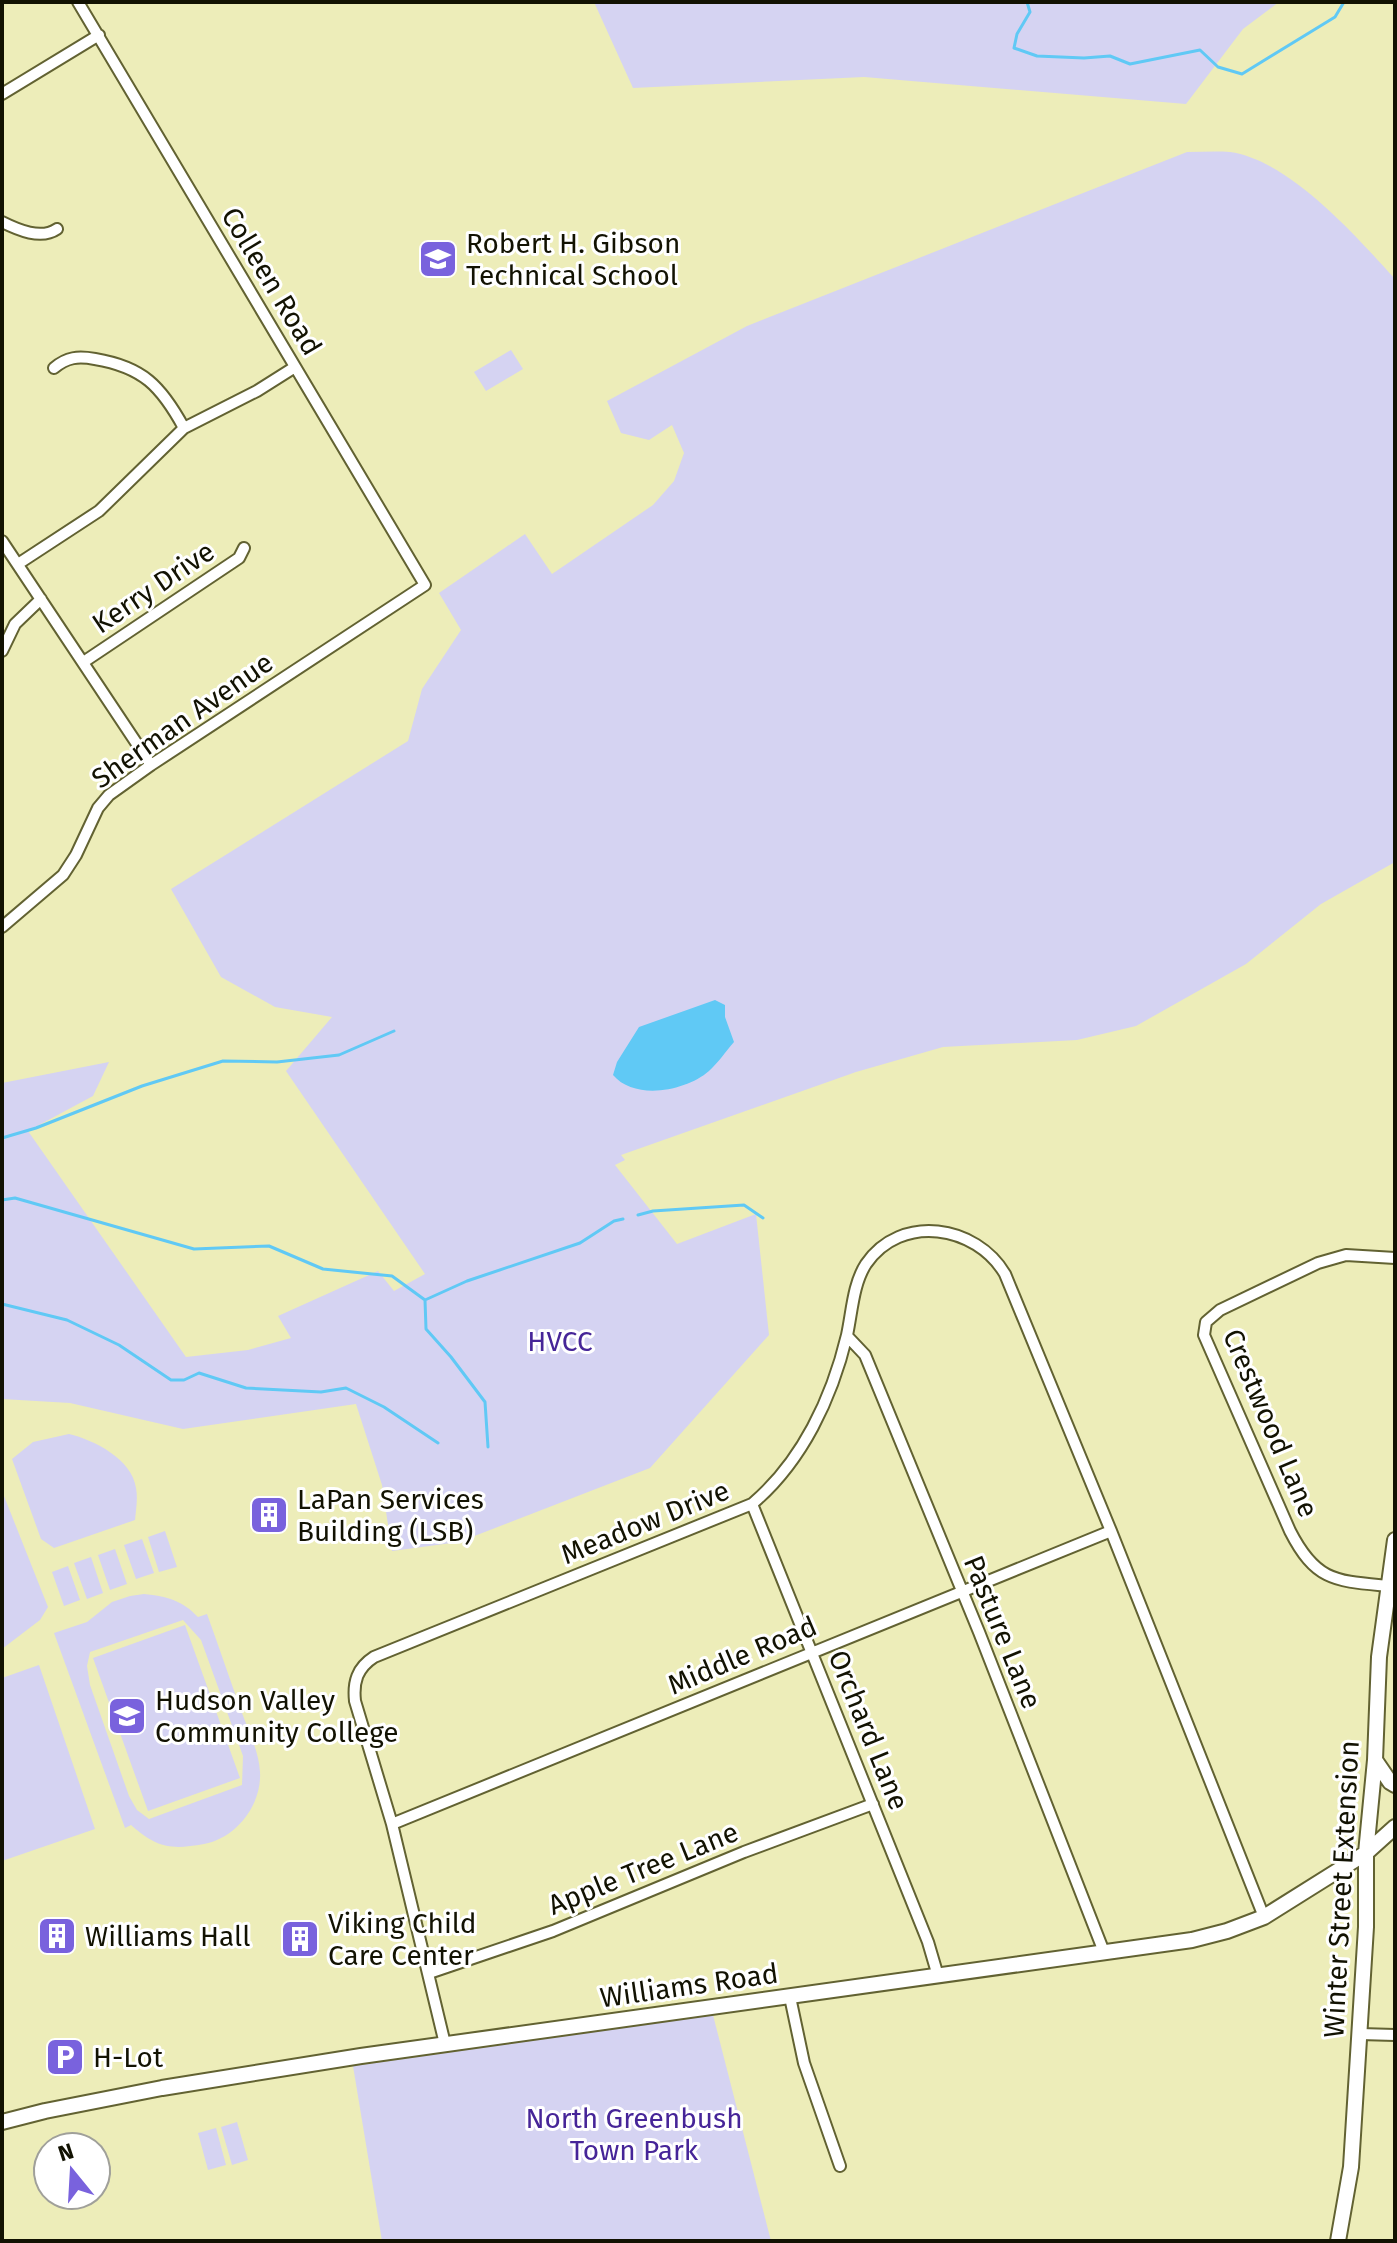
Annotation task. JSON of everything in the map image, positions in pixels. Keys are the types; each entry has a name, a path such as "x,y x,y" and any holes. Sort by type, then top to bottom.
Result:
{"main road":[{"name":"Winter Street Extension","path":"1338,2241 1351,2167 1379,1657 1395,1540"},
{"path":"1375,1760 1395,1785"},
{"name":"Williams Road","path":"2,2122 162,2088 445,2044 1192,1940 1264,1917 1366,1853 1395,1827"}],"street":[{"name":"Colleen Road","path":"78,2 425,585"},
{"path":"2,94 99,35"},
{"path":"2,222 23,231 44,234 57,229"},
{"path":"54,368 63,361 81,357 130,367 161,391 184,428"},
{"path":"18,564 99,511 184,428 257,391 295,367"},
{"path":"2,541 85,661 151,765"},
{"name":"Kerry Drive","path":"85,661 239,558 244,548"},
{"name":"Sherman Avenue","path":"2,927 63,875 98,808 109,795 425,585"},
{"path":"2,651 15,624 41,599"},
{"name":"Meadow Drive","path":"445,2044 392,1824 355,1701 355,1679 365,1663 752,1504 794,1461 832,1384 861,1273 868,1261 908,1233 934,1230 966,1238 982,1248 1005,1274 1264,1917"},
{"name":"Crestwood Lane","path":"1389,1586 1331,1579 1318,1571 1305,1556 1283,1518 1204,1335 1210,1316 1318,1263 1346,1255 1395,1258"},
{"name":"Pasture Lane","path":"847,1336 865,1355 963,1593 1104,1952"},
{"name":"Orchard Lane","path":"752,1504 928,1942 938,1976"},
{"name":"Middle Road","path":"392,1824 1111,1531"},
{"name":"Apple Tree Lane","path":"429,1973 553,1931 744,1852 873,1804"},
{"path":"790,1997 804,2063 840,2166"},
{"path":"1360,2034 1395,2035"}],"green space":[{"path":"594,2 1279,2 1243,29 1186,104 864,77 633,88"},
{"name":"HVCC","path":"1187,152 1230,152 1275,169 1320,202 1395,279 1395,862 1321,904 1246,964 1136,1026 1077,1040 943,1047 856,1072 621,1155 625,1160 615,1165 677,1244 756,1214 769,1335 650,1468 459,1542 392,1551 382,1485 356,1404 183,1429 70,1403 2,1399 2,1083 109,1062 93,1096 28,1131 186,1357 248,1350 291,1338 278,1316 378,1271 394,1291 425,1274 286,1071 332,1017 275,1007 221,977 171,889 408,741 422,689 461,630 439,593 525,534 552,574 653,505 674,481 684,453 672,425 649,440 621,433 607,401 747,326"},
{"path":"511,350 523,369 486,391 474,372"},
{"path":"69,1434 100,1446 127,1468 137,1492 135,1520 54,1548 41,1539 12,1459 33,1442"},
{"path":"2,1491 48,1607 40,1620 2,1649"},
{"path":"165,1531 177,1567 159,1572 148,1537"},
{"path":"142,1539 154,1573 136,1579 124,1545"},
{"path":"115,1549 127,1584 110,1590 98,1555"},
{"path":"91,1557 103,1593 87,1599 74,1563"},
{"path":"68,1566 80,1600 64,1606 52,1572"},
{"path":"130,1596 160,1596 180,1603 198,1617 207,1614 258,1757 260,1784 252,1807 227,1835 204,1844 173,1847 149,1839 131,1825 125,1828 54,1633 87,1622 112,1602","holes":["183,1620 201,1640 243,1756 242,1785 149,1819 137,1810 129,1796 90,1685 87,1666 90,1652"]},
{"path":"185,1625 240,1778 148,1811 93,1658"},
{"path":"39,1665 95,1829 2,1861 2,1678"},
{"name":"North Greenbush Town Park","path":"713,2015 771,2241 382,2241 353,2066"},
{"path":"237,2122 248,2160 232,2165 221,2127"},
{"path":"216,2128 226,2165 208,2170 198,2133"}],"water":[{"path":"715,1000 725,1005 725,1017 734,1042 709,1071 687,1084 661,1090 634,1088 613,1075 617,1062 639,1027"}],"waterway":[{"path":"1027,2 1030,12 1017,34 1014,48 1037,56 1110,56 1130,64 1200,50 1218,67 1242,74 1335,17 1344,2"},
{"path":"2,1138 36,1128 142,1086 223,1061 277,1062 339,1055 394,1031"},
{"path":"2,1200 15,1198 194,1249 269,1246 323,1269 392,1276 425,1300 467,1281 580,1243 614,1221 623,1219"},
{"path":"638,1215 653,1211 744,1205 763,1218"},
{"path":"425,1300 426,1329 485,1402 488,1447"},
{"path":"2,1304 67,1320 119,1345 171,1380 184,1380 199,1373 246,1388 321,1392 346,1388 384,1407 438,1443"}],"place":[{"name":"Robert H. Gibson Technical School","path":"438,259"},
{"name":"LaPan Services Building (LSB)","path":"269,1515"},
{"name":"Hudson Valley Community College","path":"127,1716"},
{"name":"Williams Hall","path":"57,1936"},
{"name":"Viking Child Care Center","path":"300,1939"},
{"name":"H-Lot","path":"65,2057"}]}
